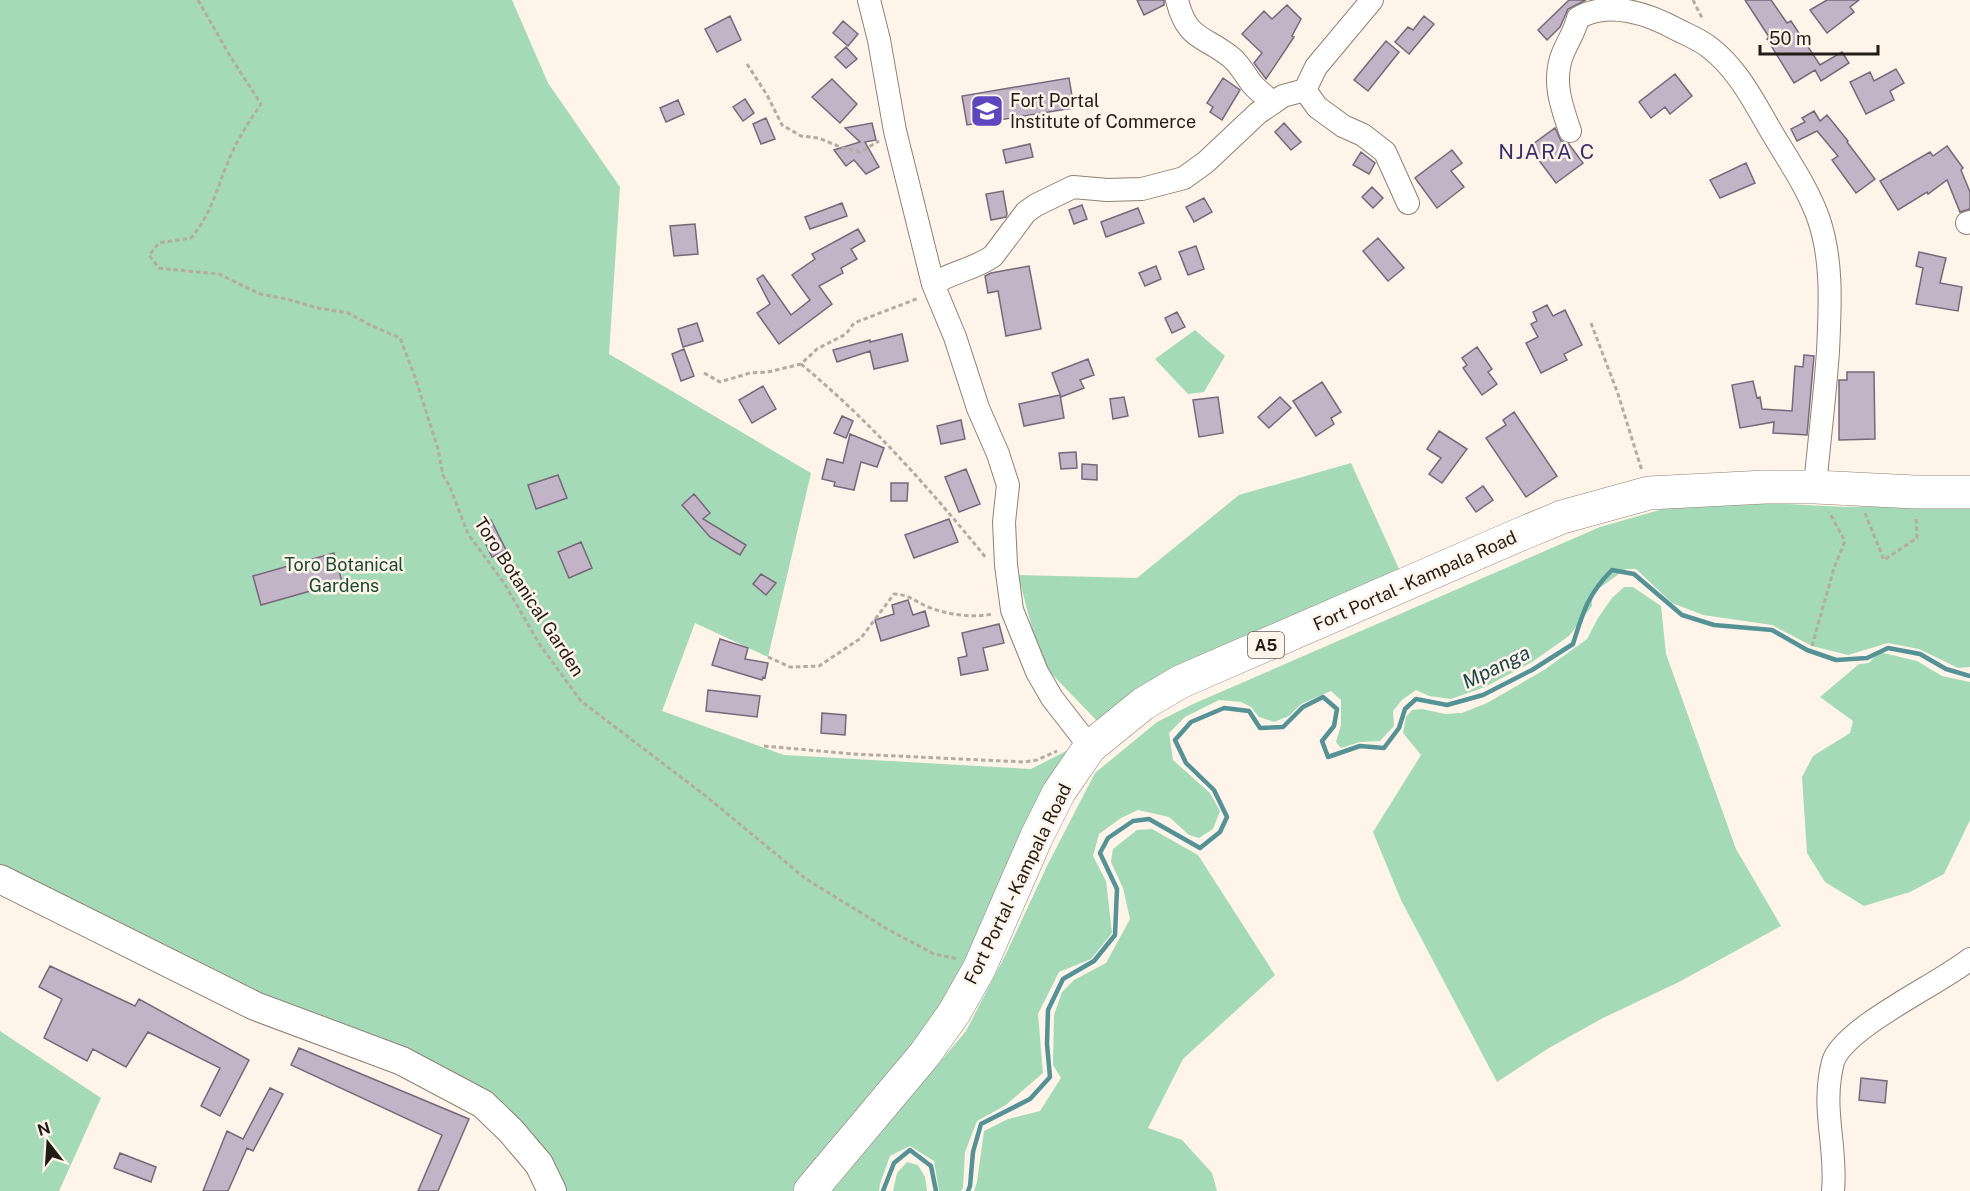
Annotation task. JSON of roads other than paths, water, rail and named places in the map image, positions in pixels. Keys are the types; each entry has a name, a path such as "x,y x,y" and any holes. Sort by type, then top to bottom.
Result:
{"highway":[{"name":"Fort Portal - Kampala Road","path":"810,1191 925,1054 954,1013 979,969 1084,739 1180,682 1562,517 1648,493 1765,487 1970,492"}],"main road":[{"path":"0,879 255,1006 402,1061 483,1104 511,1131 539,1164 552,1191"}],"street":[{"path":"869,0 879,40 895,130 933,284 955,337 978,408 998,454 1008,485 1004,522 1006,565 1012,610 1037,672 1052,698 1084,739"},
{"path":"1177,0 1183,21 1194,34 1231,57 1252,84 1273,102"},
{"path":"933,284 986,261 993,256 1030,208 1073,187 1107,190 1142,189 1184,178 1206,162 1258,113 1273,102 1283,96 1305,90 1316,67 1372,0"},
{"path":"1570,131 1558,94 1560,67 1562,56 1575,31 1578,18 1587,13 1619,10 1658,19 1709,47 1728,64 1745,87 1811,199 1819,221 1828,262 1831,310 1815,487"},
{"path":"1305,90 1317,107 1385,152 1408,203"},
{"path":"1833,1191 1834,1161 1829,1102 1830,1077 1834,1059 1854,1036 1890,1010 1956,970 1970,958"}],"waterway":[{"name":"Mpanga","path":"968,1191 973,1152 981,1124 1030,1099 1050,1077 1047,1044 1048,1010 1063,979 1094,961 1115,935 1117,889 1100,853 1108,838 1133,821 1149,819 1200,848 1220,832 1227,817 1214,790 1186,763 1175,740 1191,722 1224,708 1249,711 1260,728 1283,727 1303,707 1323,697 1337,709 1334,726 1322,741 1328,757 1360,746 1384,748 1399,728 1405,709 1416,699 1447,705 1483,695 1532,670 1573,644 1587,604 1597,587 1612,570 1634,574 1682,615 1714,625 1772,630 1807,650 1836,660 1867,658 1888,648 1920,654 1946,669 1970,676"},
{"name":"Mpanga","path":"883,1191 894,1163 910,1150 931,1166 936,1191"}],"place":[{"name":"Fort Portal Institute of Commerce","path":"987,111"}],"district":[{"name":"NJARA C","path":"1547,152"}],"park label":[{"name":"Toro Botanical Gardens","path":"344,575"}]}
